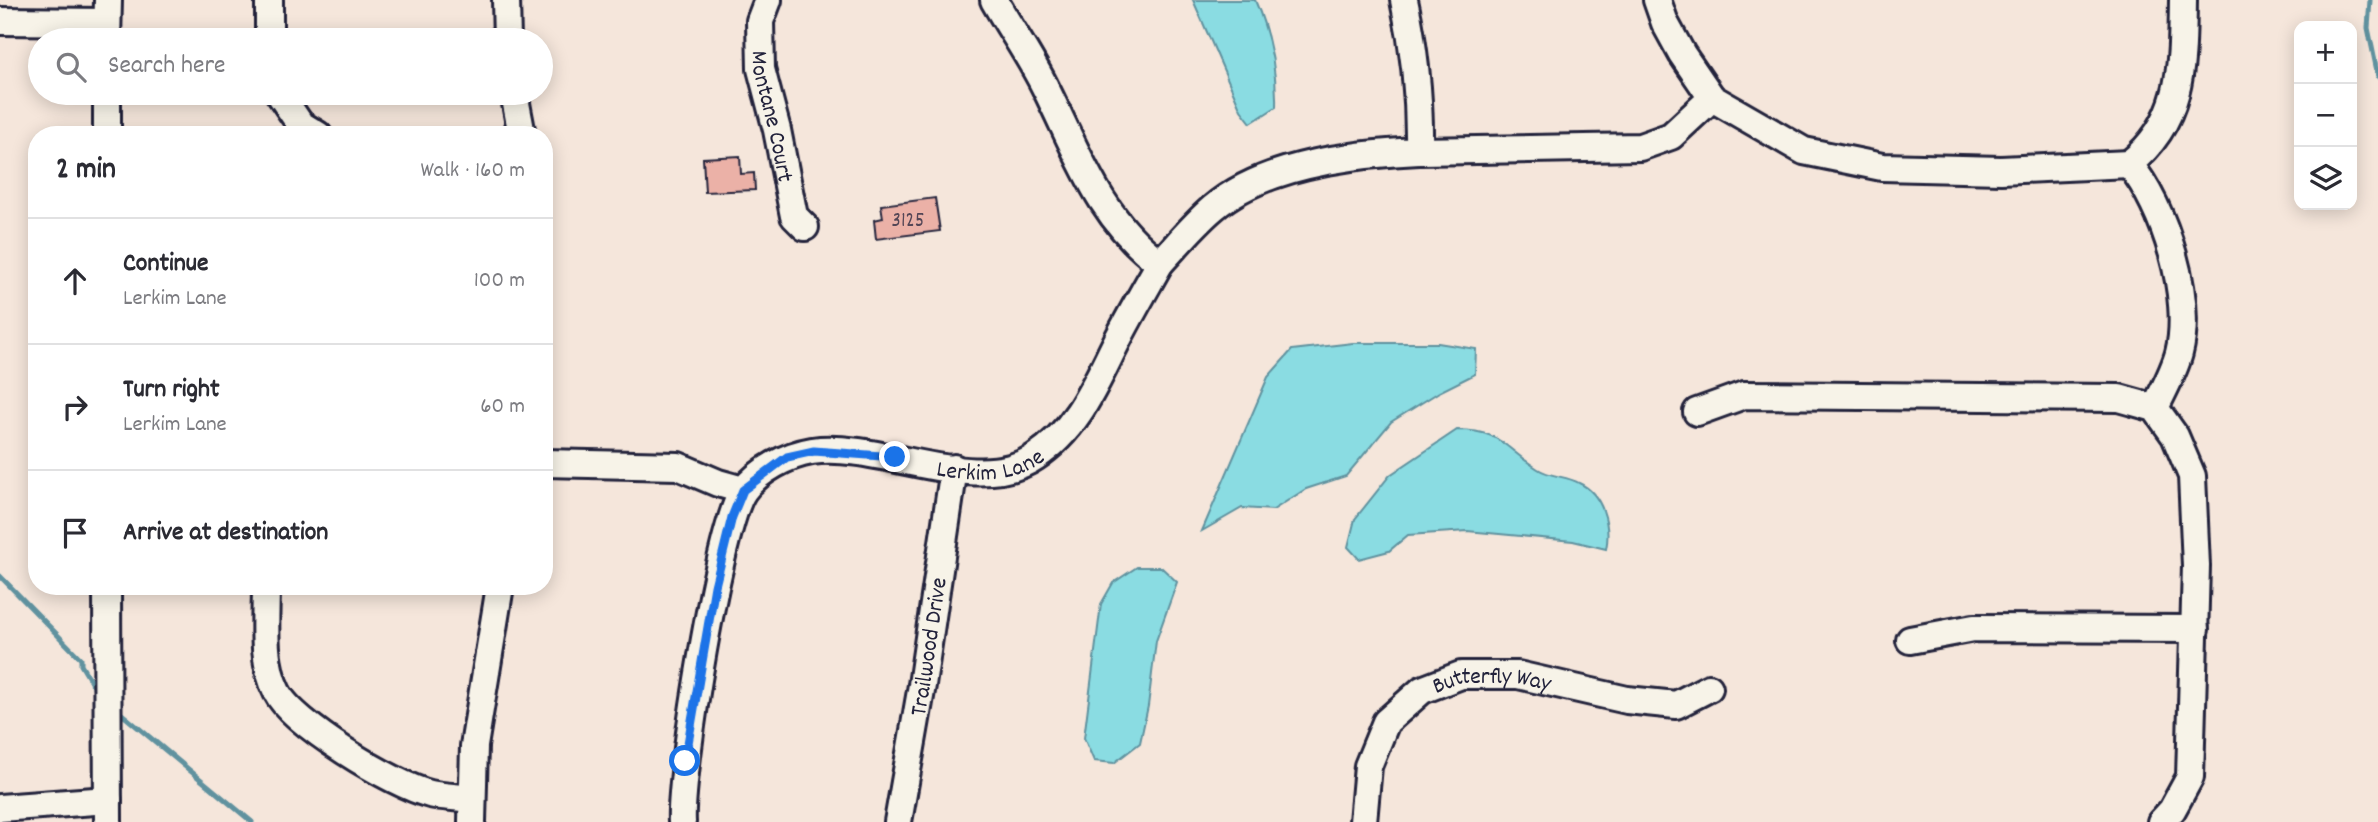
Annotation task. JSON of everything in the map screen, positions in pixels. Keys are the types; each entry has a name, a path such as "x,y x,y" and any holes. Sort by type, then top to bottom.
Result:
{"street":[{"path":"269,0 269,28"},
{"path":"506,0 507,28"},
{"name":"Montane Court","path":"768,0 760,21 761,69 777,130 794,216 805,227"},
{"path":"995,0 1045,87 1095,193 1129,236 1160,263"},
{"path":"1404,0 1413,44 1420,103 1419,151"},
{"path":"1657,0 1665,23 1682,54 1712,99 1804,151 1848,163 1882,167 2001,170 2129,164 2149,148 2171,111 2179,87 2183,0"},
{"path":"0,20 108,21"},
{"name":"Lerkim Lane","path":"743,490 787,457 814,451 860,452 995,472 1017,467 1054,442 1077,418 1160,263 1213,207 1259,181 1300,167 1372,153 1640,147 1671,136 1712,99"},
{"path":"107,105 107,126"},
{"path":"287,105 303,126"},
{"path":"516,105 520,126"},
{"path":"2129,164 2145,182 2163,223 2183,321 2178,354 2155,408"},
{"path":"1697,412 1744,395 2119,398 2155,408 2175,436 2192,476 2196,566 2190,777 2161,822"},
{"path":"553,463 678,466 743,490 732,517 715,586 685,761 682,822"},
{"name":"Trailwood Drive","path":"898,822 922,685 954,468"},
{"path":"0,808 108,811 107,595"},
{"path":"266,595 268,665 276,690 287,708 381,775 472,810 474,746 499,595"},
{"path":"1910,640 1974,628 2194,629"},
{"name":"Butterfly Way","path":"1363,822 1368,766 1386,722 1422,690 1461,675 1518,675 1627,700 1676,705 1709,688"}],"water":[{"path":"1193,0 1255,0 1271,52 1276,107 1251,123 1241,110"},
{"path":"1353,343 1438,343 1476,349 1475,374 1439,392 1391,422 1346,476 1306,489 1273,510 1242,508 1202,531 1268,377 1292,350"},
{"path":"1457,430 1493,437 1543,472 1574,481 1587,488 1599,503 1606,521 1606,549 1573,541 1467,531 1408,535 1389,551 1359,559 1348,547 1355,519 1390,475"},
{"path":"1137,567 1161,567 1177,582 1156,641 1148,706 1140,743 1114,763 1094,761 1084,738 1101,604 1113,583"}],"building":[{"path":"740,156 741,174 754,173 755,190 705,192 703,158"},
{"path":"935,198 940,231 876,239 874,220 883,218 881,205"}],"waterway":[{"path":"2370,0 2368,28 2378,76"},
{"path":"0,576 81,659 81,665 99,695"},
{"path":"117,710 252,822"}],"route":[{"path":"685,761 715,586 732,517 743,490 787,457 814,451 860,452 895,457"}]}
